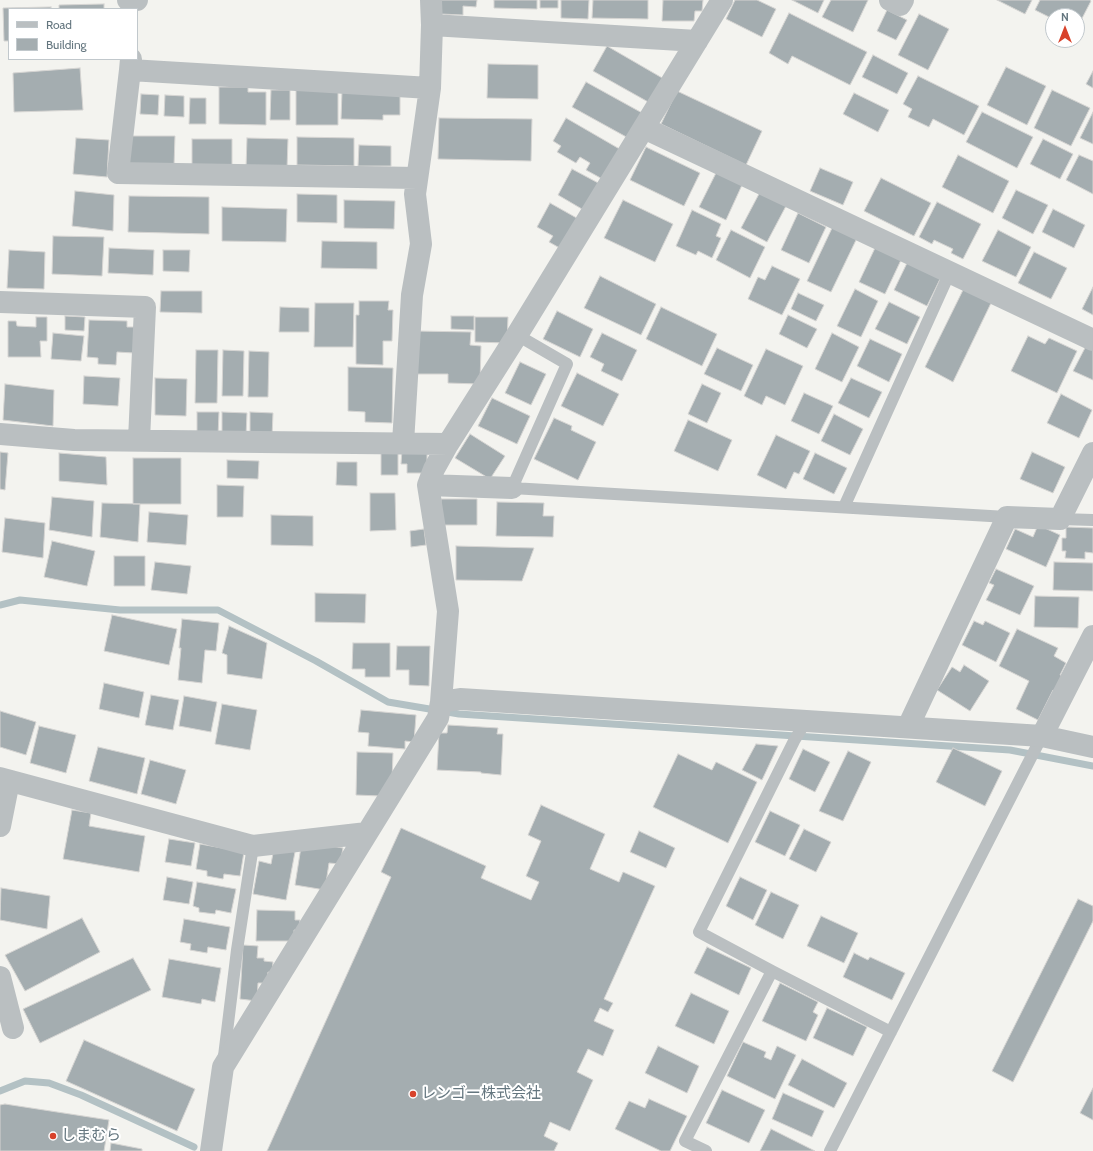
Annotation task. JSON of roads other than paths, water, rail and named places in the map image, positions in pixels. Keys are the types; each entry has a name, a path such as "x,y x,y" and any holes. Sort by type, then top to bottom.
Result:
{"street":[{"path":"128,0 137,0"},
{"path":"403,443 412,295 422,244 415,194 430,88 432,25 431,0"},
{"path":"211,1151 223,1067 367,833 440,710 448,611 428,485 434,469 722,0"},
{"path":"890,0 900,5 903,0"},
{"path":"432,25 697,41"},
{"path":"417,178 118,173 131,64 430,88"},
{"path":"644,128 1093,340"},
{"path":"0,302 145,306 139,440"},
{"path":"0,434 74,440 448,444"},
{"path":"908,727 1007,517 1060,519 1093,454"},
{"path":"428,485 512,488"},
{"path":"1040,740 1093,636"},
{"path":"440,710 460,699 804,724 908,727 1040,740 1093,747"},
{"path":"0,826 5,780 253,846 367,833"},
{"path":"0,977 13,1028"}],"lane":[{"path":"844,507 950,272"},
{"path":"517,335 567,364 512,488 1007,517"},
{"path":"1060,519 1093,520"},
{"path":"804,724 794,741 699,932 891,1032"},
{"path":"830,1151 1040,740"},
{"path":"223,1067 237,950 253,846"},
{"path":"706,1151 685,1141 772,971"}],"waterway":[{"path":"0,605 20,600 120,610 218,610 316,661 388,702 459,714 1010,750 1093,766"},
{"path":"0,1091 25,1081 49,1083 81,1095 194,1147"}],"place":[{"name":"レンゴー株式会社","path":"413,1094"},
{"name":"しまむら","path":"53,1136"}]}
